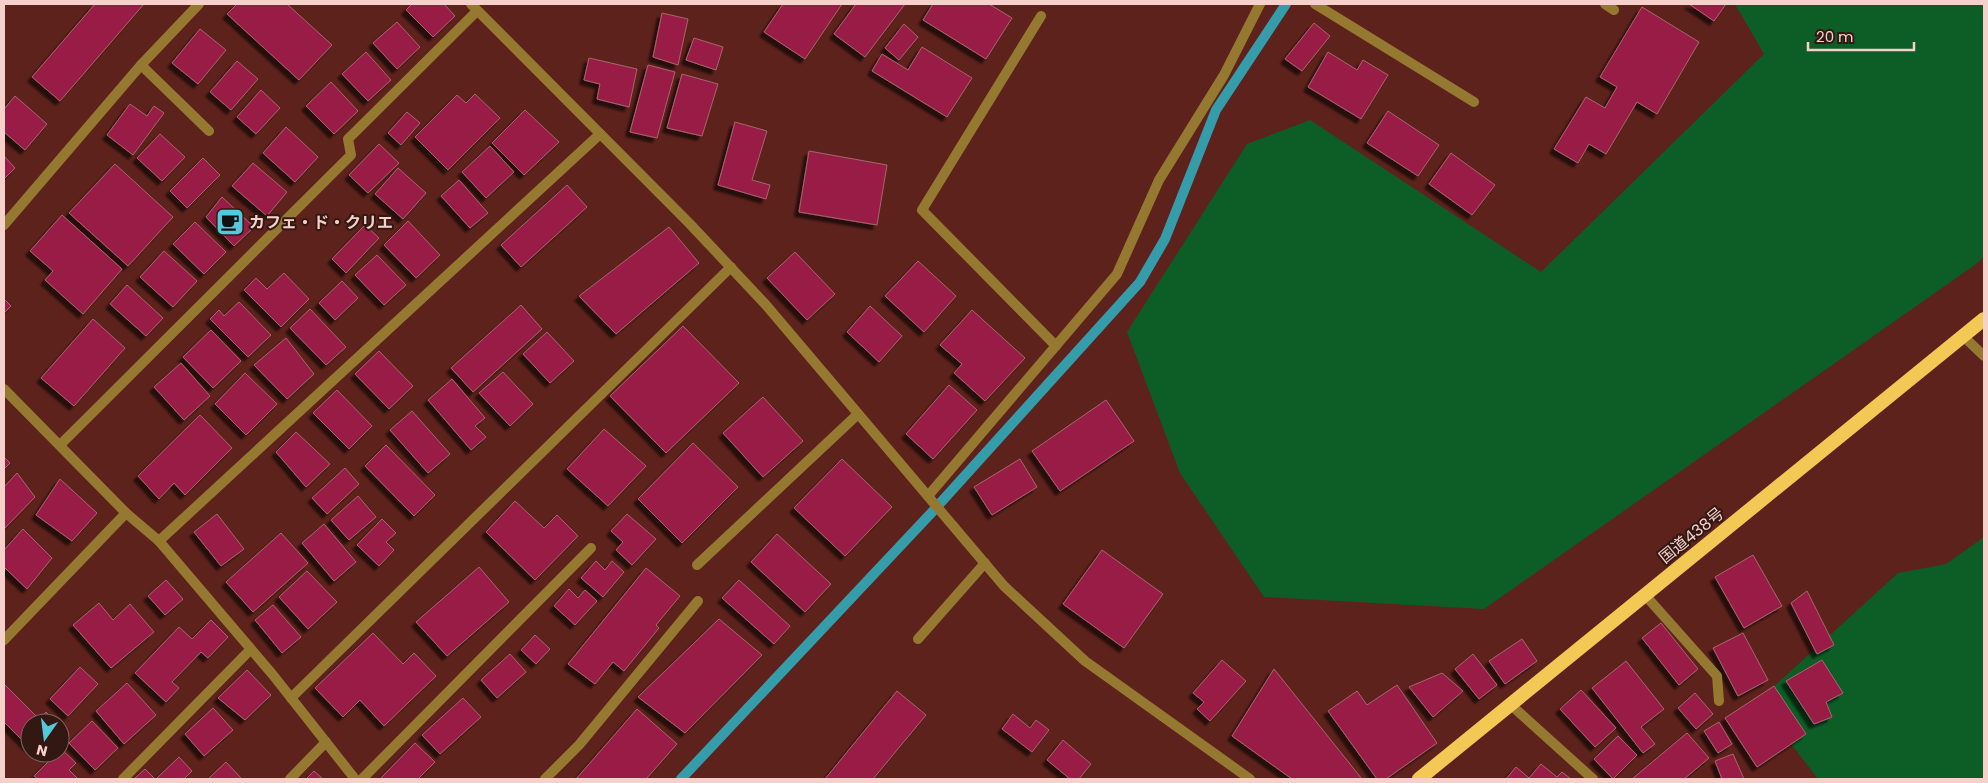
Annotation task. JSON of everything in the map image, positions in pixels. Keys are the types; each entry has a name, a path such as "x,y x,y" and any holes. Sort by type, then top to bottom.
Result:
{"highway":[{"name":"国道438号","path":"1419,779 1984,319"}],"street":[{"path":"4,225 141,65 199,4"},
{"path":"928,496 1118,274 1159,180 1224,75 1260,4"},
{"path":"1315,4 1474,102"},
{"path":"1605,4 1614,10"},
{"path":"60,445 351,155 348,139 474,8 731,267 766,305 1004,586 1086,661 1250,779"},
{"path":"1041,16 922,210 1056,346"},
{"path":"141,65 209,131"},
{"path":"159,541 600,134"},
{"path":"291,698 731,267"},
{"path":"1963,336 1984,356"},
{"path":"4,389 126,513 159,541 291,698 356,779"},
{"path":"697,565 858,414"},
{"path":"4,640 126,513"},
{"path":"362,779 591,548"},
{"path":"918,639 984,563"},
{"path":"1645,595 1717,676 1719,701"},
{"path":"545,779 579,745 698,602"},
{"path":"123,779 250,650"},
{"path":"1511,705 1593,779"},
{"path":"290,779 326,742"}],"green space":[{"path":"1735,4 1984,4 1984,256 1979,262 1484,609 1264,597 1180,473 1127,332 1247,144 1310,120 1541,272 1764,54"},
{"path":"1984,537 1984,779 1818,779 1758,701 1898,573 1946,564"}],"building":[{"path":"95,4 144,4 60,101 32,77"},
{"path":"237,4 287,4 332,45 299,80 227,14"},
{"path":"412,4 444,4 455,16 433,37 406,10"},
{"path":"783,4 842,4 805,59 764,32"},
{"path":"856,4 905,4 865,57 834,34"},
{"path":"933,4 989,4 1012,18 986,59 923,20"},
{"path":"1689,4 1726,4 1714,21"},
{"path":"1642,7 1699,42 1657,114 1637,102 1606,154 1589,144 1578,163 1554,149 1586,97 1605,108 1617,87 1600,77"},
{"path":"662,13 688,19 678,65 653,57"},
{"path":"397,22 420,47 397,69 373,43"},
{"path":"1314,23 1330,36 1302,71 1285,59"},
{"path":"904,24 918,37 899,60 885,48"},
{"path":"200,29 226,50 198,84 172,63"},
{"path":"694,38 723,47 716,70 686,60"},
{"path":"922,47 972,78 947,117 872,71 882,54 908,70"},
{"path":"366,52 391,80 368,101 342,74"},
{"path":"1328,52 1357,70 1363,60 1388,75 1361,119 1308,87"},
{"path":"589,58 637,69 629,107 597,99 600,84 584,80"},
{"path":"237,61 258,79 231,110 210,92"},
{"path":"648,65 675,72 657,138 630,132"},
{"path":"682,74 718,84 702,136 667,128"},
{"path":"331,82 358,111 334,134 306,106"},
{"path":"261,90 280,108 256,134 237,117"},
{"path":"475,94 500,118 448,170 415,137 457,95 466,103"},
{"path":"15,96 47,124 25,150 4,132 4,109"},
{"path":"130,104 147,116 154,106 164,113 133,155 107,135"},
{"path":"525,110 559,142 524,175 492,143"},
{"path":"1388,111 1439,145 1418,176 1367,143"},
{"path":"407,112 420,123 401,145 388,133"},
{"path":"735,122 767,131 752,180 770,185 766,199 718,185"},
{"path":"286,127 318,157 295,182 263,153"},
{"path":"160,134 185,157 162,181 137,158"},
{"path":"379,144 399,163 368,193 349,175"},
{"path":"490,146 514,172 486,198 462,172"},
{"path":"809,151 887,165 877,225 799,212"},
{"path":"1451,153 1495,185 1472,215 1429,184"},
{"path":"4,156 15,168 4,179"},
{"path":"203,158 220,175 187,208 170,191"},
{"path":"253,163 287,192 267,216 232,186"},
{"path":"115,164 173,217 128,266 69,213"},
{"path":"398,168 426,193 403,219 375,194"},
{"path":"459,180 488,213 470,228 441,196"},
{"path":"567,185 587,207 521,267 501,245"},
{"name":"カフェ・ド・クリエ","path":"222,197 254,227 234,246 206,217"},
{"path":"62,215 122,269 83,314 45,280 53,271 30,251"},
{"path":"408,221 440,255 416,278 384,245"},
{"path":"195,222 226,252 204,274 173,244"},
{"path":"365,225 379,238 346,273 332,259"},
{"path":"669,227 699,263 616,334 579,296"},
{"path":"164,251 197,281 173,307 140,277"},
{"path":"795,252 835,294 807,320 767,278"},
{"path":"377,255 406,285 384,305 355,275"},
{"path":"918,261 956,296 924,332 885,296"},
{"path":"284,273 309,299 281,327 244,290 256,278 267,289"},
{"path":"342,281 358,298 335,320 319,303"},
{"path":"127,285 163,318 146,336 110,304"},
{"path":"4,299 11,306 4,313"},
{"path":"239,302 271,335 248,357 210,319 219,310 224,316"},
{"path":"521,305 542,329 473,392 451,368"},
{"path":"870,306 902,336 879,362 847,332"},
{"path":"310,309 346,347 326,365 290,328"},
{"path":"972,310 1025,358 985,401 954,373 962,364 940,345"},
{"path":"93,319 125,348 74,406 41,378"},
{"path":"683,326 739,383 666,453 610,396"},
{"path":"211,330 241,361 213,388 183,357"},
{"path":"547,332 574,361 550,383 523,354"},
{"path":"286,338 314,374 287,399 254,365"},
{"path":"379,351 413,386 389,409 355,374"},
{"path":"181,363 210,396 184,420 154,387"},
{"path":"503,372 533,404 510,426 479,393"},
{"path":"245,373 277,404 246,435 215,404"},
{"path":"452,379 485,418 475,426 486,437 471,450 428,400"},
{"path":"949,385 977,410 933,459 906,434"},
{"path":"337,390 372,426 349,449 313,413"},
{"path":"763,397 803,441 763,477 723,433"},
{"path":"1106,400 1134,441 1060,491 1032,451"},
{"path":"412,411 450,454 428,473 390,430"},
{"path":"200,415 232,448 185,495 174,483 159,499 138,476"},
{"path":"604,429 646,466 608,506 567,469"},
{"path":"296,432 330,464 306,487 276,452"},
{"path":"693,443 738,487 682,543 638,499"},
{"path":"386,445 435,495 414,516 365,466"},
{"path":"4,457 10,463 4,469"},
{"path":"842,459 892,507 845,556 794,508"},
{"path":"1020,459 1037,487 992,515 974,487"},
{"path":"345,468 359,484 327,514 312,498"},
{"path":"17,473 35,497 4,529 4,487"},
{"path":"60,479 97,513 72,541 36,515"},
{"path":"358,496 376,517 349,540 331,520"},
{"path":"515,501 544,528 557,515 578,536 535,580 486,532"},
{"path":"217,514 244,549 221,566 194,532"},
{"path":"627,514 656,539 632,565 616,550 623,542 611,531"},
{"path":"382,519 396,533 386,542 394,550 379,566 357,545"},
{"path":"324,524 356,562 334,581 302,543"},
{"path":"23,529 52,558 27,589 4,567 4,550"},
{"path":"281,533 308,563 253,612 226,582"},
{"path":"777,534 831,584 805,612 751,562"},
{"path":"1102,550 1163,594 1124,648 1063,604"},
{"path":"1753,555 1782,606 1744,628 1715,577"},
{"path":"596,561 605,570 612,561 624,572 603,597 581,578"},
{"path":"479,567 509,602 447,656 416,622"},
{"path":"646,568 680,596 656,625 659,628 624,671 613,662 595,684 568,664"},
{"path":"307,571 337,602 308,629 279,597"},
{"path":"166,580 183,599 165,615 148,596"},
{"path":"739,580 790,626 774,644 722,598"},
{"path":"569,589 578,598 585,590 597,601 575,625 554,606"},
{"path":"1807,591 1834,645 1817,654 1791,603"},
{"path":"99,603 113,620 130,604 154,632 111,668 73,625"},
{"path":"273,605 301,637 282,653 255,620"},
{"path":"719,619 762,655 685,733 638,697"},
{"path":"211,620 228,637 208,658 201,652 172,682 179,688 166,702 135,673 179,627 192,639"},
{"path":"1661,623 1698,669 1679,685 1642,638"},
{"path":"373,633 403,664 414,653 436,676 384,726 360,700 343,717 315,688"},
{"path":"1743,633 1768,680 1738,696 1713,648"},
{"path":"535,635 550,649 536,664 521,650"},
{"path":"1522,639 1537,661 1505,684 1489,661"},
{"path":"510,654 526,672 497,698 481,680"},
{"path":"1473,654 1497,685 1479,699 1455,669"},
{"path":"1222,660 1246,681 1210,721 1197,709 1204,702 1193,693"},
{"path":"1822,660 1843,693 1826,702 1832,717 1814,724 1786,681"},
{"path":"1626,661 1664,709 1641,727 1655,744 1643,753 1592,688"},
{"path":"80,667 98,684 70,714 65,713 50,699"},
{"path":"1274,669 1362,779 1292,779 1232,736"},
{"path":"247,670 271,695 245,720 218,698"},
{"path":"1442,673 1463,691 1433,717 1409,687"},
{"path":"127,683 156,715 124,744 96,711"},
{"path":"4,684 33,713 20,713 20,738 4,722"},
{"path":"1397,685 1437,743 1386,779 1377,779 1328,711 1357,691 1367,705"},
{"path":"1774,686 1806,734 1757,767 1725,718"},
{"path":"1581,690 1616,728 1595,747 1560,709"},
{"path":"897,691 926,715 873,779 825,779"},
{"path":"1695,693 1713,714 1696,729 1678,708"},
{"path":"463,698 481,717 440,754 422,735"},
{"path":"213,708 233,730 204,756 185,734"},
{"path":"637,709 677,744 646,779 576,779"},
{"path":"1013,714 1030,728 1036,720 1049,730 1032,752 1002,729"},
{"path":"92,721 118,748 95,770 70,742"},
{"path":"1719,722 1732,744 1718,753 1704,731"},
{"path":"1687,733 1709,758 1684,779 1632,779"},
{"path":"1618,736 1637,755 1613,779 1594,759"},
{"path":"1063,740 1091,764 1079,779 1070,779 1047,760"},
{"path":"415,743 435,762 418,779 380,779"},
{"path":"1733,754 1744,779 1722,779 1715,761"},
{"path":"70,757 76,763 69,770 78,779 38,779 34,776 47,763 70,763"},
{"path":"179,757 192,771 184,779 156,779"},
{"path":"226,762 242,779 208,779"},
{"path":"1541,764 1557,777 1562,772 1571,779 1506,779 1516,767 1529,778"},
{"path":"145,769 155,779 134,779"},
{"path":"314,771 323,779 306,779"}],"waterway":[{"path":"681,779 934,510 1140,282 1165,239 1216,110 1286,4"}],"place":[{"name":"カフェ・ド・クリエ","path":"230,222"}]}
